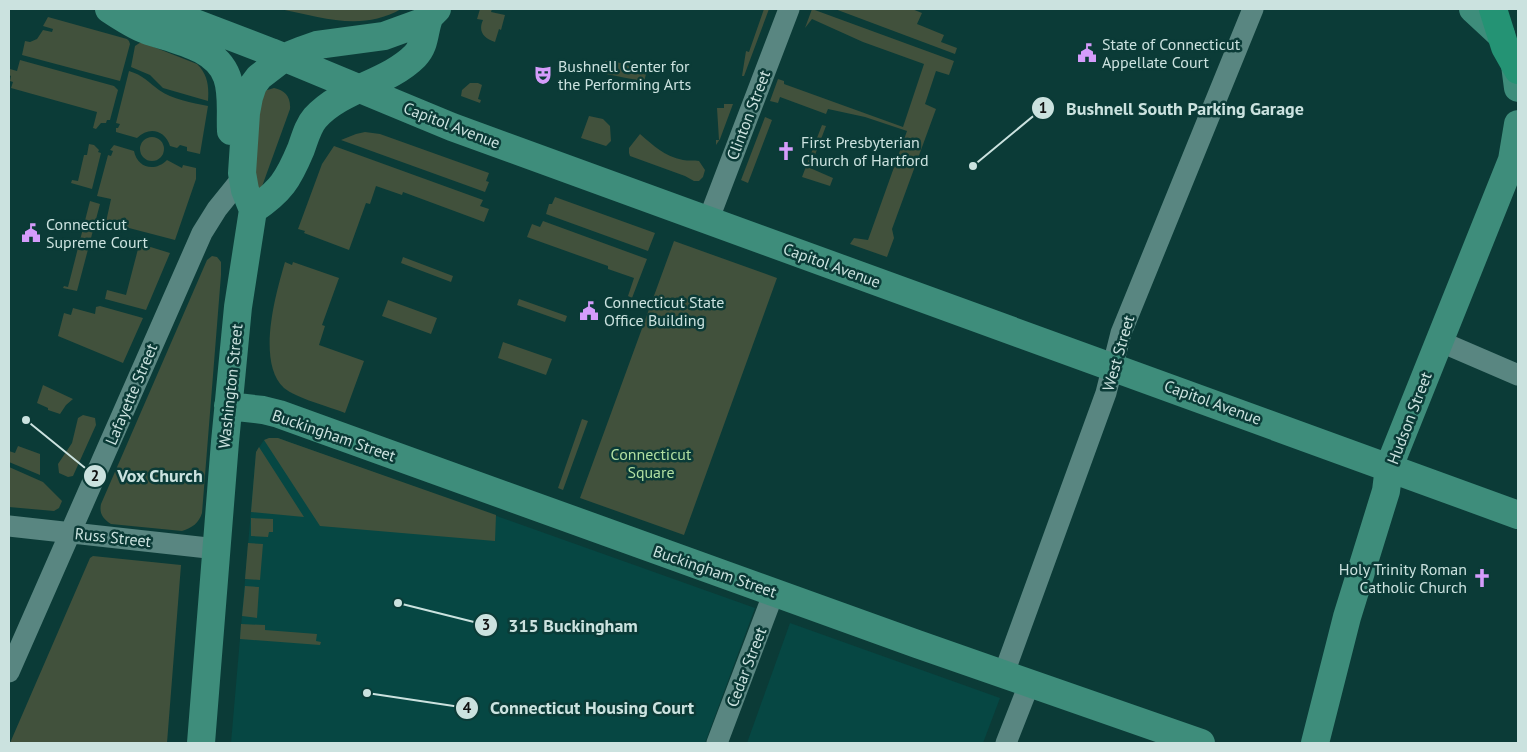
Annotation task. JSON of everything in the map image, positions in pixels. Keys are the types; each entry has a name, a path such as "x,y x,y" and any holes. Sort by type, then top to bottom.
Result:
{"main road":[{"path":"109,9 144,29 198,49 213,58 227,78 237,185 242,282"},
{"name":"Capitol Avenue","path":"148,9 203,26 452,127 1518,514"},
{"path":"1473,9 1501,35"},
{"path":"1493,9 1517,75"},
{"path":"253,210 273,196 283,185 294,165 309,127 315,118 337,100 397,69 415,56 423,44 432,14"},
{"name":"Washington Street","path":"201,743 228,406 242,282 253,210 245,190 237,185 250,92 259,77 285,58 317,45 384,36 432,14"},
{"name":"Hudson Street","path":"1316,743 1347,617 1386,491 1389,467 1515,156 1518,124"},
{"name":"Buckingham Street","path":"228,406 279,414 917,644 1201,743"}],"street":[{"name":"Clinton Street","path":"708,221 788,9"},
{"name":"West Street","path":"1004,673 1106,393 1121,333 1253,9"},
{"name":"Lafayette Street","path":"9,672 72,533 139,374 202,233 217,209 237,185"},
{"path":"1439,341 1518,375"},
{"name":"Russ Street","path":"9,526 217,549"},
{"name":"Cedar Street","path":"717,743 774,592"},
{"path":"1006,743 1030,682"}],"shaded area":[{"path":"278,438 755,608 705,743 231,743 256,452 264,440"},
{"path":"790,623 1000,698 983,743 747,743"}],"green space":[{"path":"280,9 401,9 371,20 341,21"},
{"path":"480,9 492,9 491,12 505,15 495,42 487,38 481,31 483,20 477,19"},
{"path":"764,9 769,9 744,76 742,76 746,51 749,52"},
{"path":"812,9 954,61 949,75 936,71 925,104 936,109 892,229 894,238 887,257 850,244 854,238 868,240 907,131 865,117 828,109 826,114 780,97 778,103 770,101 778,79 784,81 784,84 903,127 924,64 863,42 812,19 805,28"},
{"path":"835,9 912,9 922,13 917,24 944,35 941,42 957,48 955,54"},
{"path":"48,17 127,39 130,44 120,81 22,55 25,41 30,42 37,39 43,30 52,32 53,29 43,26"},
{"path":"141,42 197,64 207,81 208,101 163,88 150,75 131,67 135,46"},
{"path":"20,60 114,86 118,90 110,120 107,120 106,123 101,123 96,129 93,128 97,112 11,88 13,82 10,81 10,69 17,71"},
{"path":"605,61 626,65 646,74 644,82 601,73"},
{"path":"129,71 142,77 170,96 208,106 200,154 187,151 187,147 180,145 177,148 170,146 161,133 151,131 137,138 116,132 116,128 120,124 116,123"},
{"path":"470,83 482,85 478,99 481,100 480,103 461,96 462,90"},
{"path":"274,88 281,90 286,95 290,109 260,192 254,191 260,101 264,91"},
{"path":"724,104 733,104 720,139 716,145 716,140 719,140 717,108 724,108"},
{"path":"589,116 603,119 610,126 611,141 606,146 581,138"},
{"path":"765,117 772,120 748,183 741,180"},
{"path":"822,125 826,126 810,168 833,178 830,186 802,177"},
{"path":"365,132 380,134 489,173 486,181 489,182 485,192 341,140"},
{"path":"640,134 670,156 683,160 699,161 705,170 703,177 699,181 694,181 630,156 629,148"},
{"path":"152,137 160,141 164,149 160,157 152,161 144,157 140,149 144,141"},
{"path":"89,144 94,145 99,150 98,152 101,153 92,189 71,183 72,180 78,181 84,155 87,155"},
{"path":"114,145 134,151 139,161 147,166 157,166 167,160 182,168 183,165 196,168 196,179 175,240 106,222 111,199 97,196 108,155 111,156 113,151 110,150"},
{"path":"334,146 483,200 480,206 489,209 484,222 403,192 402,195 376,186 370,204 366,203 349,250 304,233 305,231 298,229 322,164"},
{"path":"555,197 655,233 648,251 546,214 549,204 552,204"},
{"path":"90,201 100,204 77,291 63,288 64,286 68,287"},
{"path":"543,221 647,259 632,298 628,296 634,278 608,269 608,266 527,237 532,224 540,227"},
{"name":"Connecticut Square","path":"674,241 777,278 684,535 580,498"},
{"path":"144,245 170,253 146,310 105,299 107,290 126,295 138,249"},
{"path":"212,256 217,257 221,262 221,275 201,517 195,525 182,531 111,524 102,516 101,504 207,260"},
{"path":"403,257 453,276 451,282 401,263"},
{"path":"285,262 292,265 293,262 339,278 322,325 325,326 319,345 364,361 345,413 289,392 276,376 271,362 271,327 273,309"},
{"path":"519,299 567,316 565,322 517,305"},
{"path":"388,300 437,318 431,334 382,316"},
{"path":"100,306 143,318 123,363 58,336 64,313 71,315 73,308 95,314 96,307"},
{"path":"503,342 552,359 546,375 498,358"},
{"path":"43,385 73,399 60,414 48,410 48,408 37,403"},
{"path":"83,415 95,418 96,425 73,476 68,477 59,473 58,464 72,443 78,418"},
{"path":"582,419 588,421 563,490 558,488"},
{"path":"278,438 496,515 495,541 320,526 264,440"},
{"path":"18,446 40,454 40,475 9,462 9,451 15,453"},
{"path":"259,447 304,517 251,512 256,452"},
{"path":"9,467 43,482 62,501 59,508 54,511 9,507"},
{"path":"251,518 273,519 273,532 269,532 268,537 251,536"},
{"path":"248,543 263,544 260,580 245,579"},
{"path":"93,556 181,565 167,743 10,743 90,558"},
{"path":"245,586 259,587 257,618 242,616"},
{"path":"241,624 265,625 265,630 317,634 316,641 321,642 320,645 240,639"}],"place":[{"name":"State of Connecticut Appellate Court","path":"1087,53"},
{"name":"Bushnell Center for the Performing Arts","path":"543,75"},
{"name":"First Presbyterian Church of Hartford","path":"786,151"},
{"name":"Bushnell South Parking Garage","path":"973,166"},
{"name":"Connecticut Supreme Court","path":"31,233"},
{"name":"Connecticut State Office Building","path":"589,311"},
{"name":"Vox Church","path":"26,420"},
{"name":"Holy Trinity Roman Catholic Church","path":"1482,578"},
{"name":"315 Buckingham","path":"398,603"},
{"name":"Connecticut Housing Court","path":"367,693"}]}
